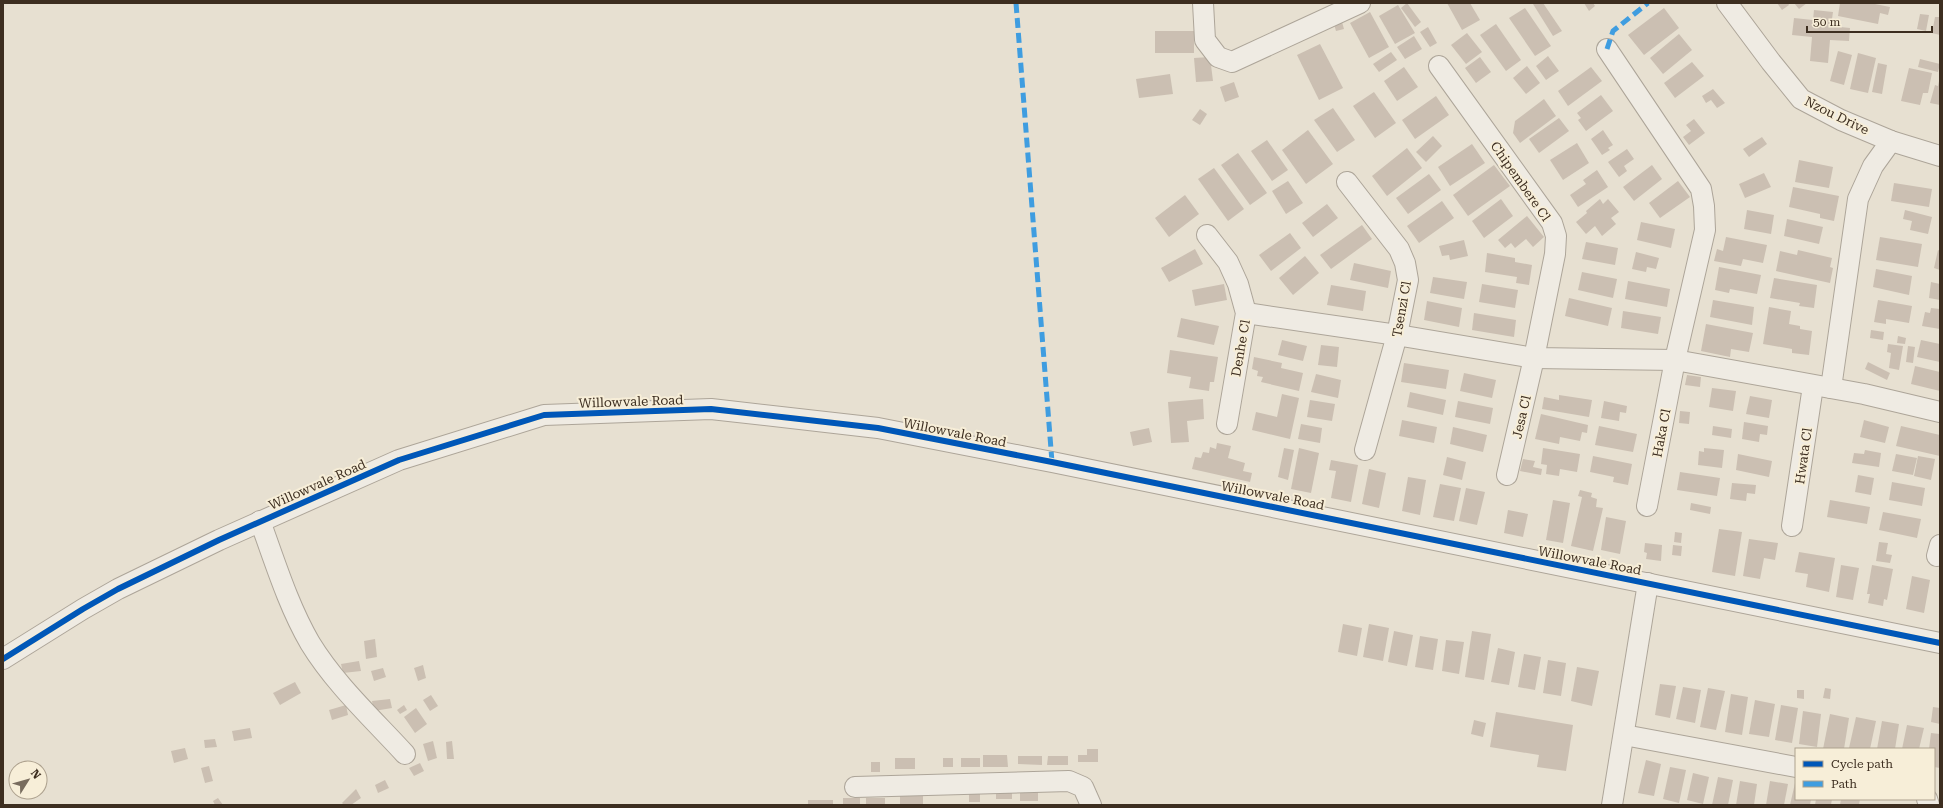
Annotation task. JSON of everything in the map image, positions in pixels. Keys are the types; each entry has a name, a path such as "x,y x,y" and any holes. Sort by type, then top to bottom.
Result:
{"street":[{"path":"1204,3 1205,40 1218,57 1232,62 1360,3"},
{"name":"Nzou Drive","path":"1727,3 1766,56 1801,99 1841,120 1891,140 1940,156"},
{"name":"Haka Cl","path":"1607,49 1701,189 1704,206 1704,230 1675,360 1647,506"},
{"name":"Chipembere Cl","path":"1439,66 1552,223 1556,236 1555,254 1534,358"},
{"name":"Hwata Cl","path":"1792,526 1822,387 1858,199 1873,166 1891,140"},
{"name":"Tsenzi Cl","path":"1347,182 1399,249 1405,263 1408,280 1397,335 1365,450"},
{"name":"Denhe Cl","path":"1207,235 1228,262 1238,284 1246,313 1227,424"},
{"path":"1246,313 1397,335 1534,358 1675,360 1822,387 1940,412"},
{"name":"Jesa Cl","path":"1507,475 1534,358"},
{"name":"Willowvale Road","path":"3,659 112,592 260,521 398,460 544,415 711,409 885,430 1052,462 1940,642"},
{"path":"260,521 297,619 310,643 328,668 405,754"},
{"path":"1612,805 1648,583"},
{"path":"1624,735 1795,767"},
{"path":"855,787 1069,781 1083,787 1091,805"}],"building":[{"path":"1407,3 1421,22 1415,27 1401,8"},
{"path":"1447,3 1470,3 1480,20 1462,30"},
{"path":"1543,3 1562,31 1553,36 1533,4"},
{"path":"1584,3 1593,3 1595,6 1589,11"},
{"path":"1777,3 1788,3 1789,5 1782,10"},
{"path":"1794,3 1807,3 1799,9"},
{"path":"1840,3 1870,3 1890,7 1888,15 1880,13 1878,24 1838,16"},
{"path":"1398,5 1415,33 1395,44 1379,16"},
{"path":"1525,8 1551,46 1535,56 1509,18"},
{"path":"1664,8 1679,28 1644,55 1628,35"},
{"path":"1814,10 1833,12 1831,26 1850,28 1849,41 1830,40 1828,63 1810,61 1812,37 1792,35 1794,18 1813,20"},
{"path":"1370,12 1389,47 1369,58 1350,23"},
{"path":"1920,14 1929,15 1926,31 1917,29"},
{"path":"1935,17 1940,17 1940,35 1932,33"},
{"path":"1342,22 1344,29 1336,31 1334,24"},
{"path":"1496,24 1521,60 1506,71 1480,35"},
{"path":"1428,27 1437,43 1430,47 1420,32"},
{"path":"1155,31 1194,31 1194,53 1155,53"},
{"path":"1467,33 1482,52 1466,64 1451,45"},
{"path":"1679,34 1692,50 1663,74 1650,58"},
{"path":"1414,36 1422,49 1405,59 1397,47"},
{"path":"1320,44 1343,88 1319,100 1297,55"},
{"path":"1838,51 1852,55 1844,85 1830,81"},
{"path":"1391,52 1397,60 1379,72 1373,64"},
{"path":"1858,53 1876,58 1868,93 1850,89"},
{"path":"1548,56 1559,71 1546,80 1536,66"},
{"path":"1210,57 1213,81 1196,82 1194,58"},
{"path":"1480,57 1491,72 1476,83 1465,68"},
{"path":"1920,59 1940,64 1938,72 1918,67"},
{"path":"1692,62 1704,76 1675,98 1664,83"},
{"path":"1878,63 1887,65 1882,94 1872,92"},
{"path":"1527,66 1540,83 1526,94 1513,78"},
{"path":"1404,67 1418,87 1397,101 1384,81"},
{"path":"1591,67 1602,81 1568,106 1558,91"},
{"path":"1909,68 1932,73 1928,93 1923,93 1920,105 1901,101"},
{"path":"1170,74 1173,94 1139,98 1136,79"},
{"path":"1939,81 1940,105 1930,103 1935,85 1938,86"},
{"path":"1234,82 1239,97 1225,102 1220,87"},
{"path":"1713,89 1725,103 1717,108 1711,100 1706,103 1702,96"},
{"path":"1374,92 1396,123 1375,138 1353,106"},
{"path":"1601,95 1613,111 1586,131 1578,120 1581,118 1577,113"},
{"path":"1436,96 1449,115 1415,139 1402,120"},
{"path":"1544,99 1556,116 1520,143 1513,133 1515,121"},
{"path":"1333,108 1355,140 1337,152 1314,120"},
{"path":"1200,109 1207,114 1200,125 1192,120"},
{"path":"1559,118 1569,131 1539,153 1529,139"},
{"path":"1694,119 1705,133 1689,145 1683,137 1691,131 1686,125"},
{"path":"1308,130 1333,164 1306,184 1282,150"},
{"path":"1603,130 1613,145 1608,148 1610,150 1602,155 1591,139"},
{"path":"1433,136 1442,146 1426,162 1416,152"},
{"path":"1762,137 1767,144 1749,157 1743,149"},
{"path":"1267,140 1288,170 1272,181 1251,151"},
{"path":"1577,143 1589,163 1563,180 1550,160"},
{"path":"1472,144 1485,163 1450,186 1438,167"},
{"path":"1407,148 1422,168 1387,196 1372,176"},
{"path":"1627,149 1634,159 1624,166 1627,171 1619,177 1608,162"},
{"path":"1238,153 1267,193 1250,205 1221,165"},
{"path":"1799,160 1833,167 1829,188 1795,182"},
{"path":"1494,165 1510,186 1468,216 1453,195"},
{"path":"1652,165 1662,179 1634,201 1623,187"},
{"path":"1214,168 1244,209 1228,221 1198,179"},
{"path":"1597,170 1608,187 1578,207 1570,195 1586,184 1583,180"},
{"path":"1764,173 1771,187 1745,198 1739,184"},
{"path":"1429,174 1441,190 1408,214 1396,198"},
{"path":"1288,181 1303,203 1286,214 1272,191"},
{"path":"1678,181 1690,197 1660,218 1649,203"},
{"path":"1894,183 1932,189 1929,207 1891,201"},
{"path":"1793,187 1839,196 1834,221 1820,218 1820,214 1789,207"},
{"path":"1185,195 1199,214 1169,237 1155,218"},
{"path":"1501,199 1513,216 1484,238 1472,221"},
{"path":"1600,199 1603,204 1608,199 1619,212 1611,218 1616,224 1602,236 1595,226 1586,234 1576,222"},
{"path":"1442,201 1454,218 1419,243 1407,226"},
{"path":"1327,204 1338,218 1313,237 1302,223"},
{"path":"1747,210 1774,215 1771,234 1744,229"},
{"path":"1905,210 1932,217 1928,234 1910,230 1912,221 1903,219"},
{"path":"1527,216 1544,237 1533,247 1526,239 1515,248 1511,243 1505,248 1498,240"},
{"path":"1787,219 1823,227 1819,244 1784,236"},
{"path":"1641,222 1675,229 1671,248 1637,240"},
{"path":"1362,225 1372,239 1331,269 1320,255"},
{"path":"1290,233 1301,248 1271,271 1259,255"},
{"path":"1726,237 1767,245 1763,263 1743,259 1741,266 1714,261 1717,249 1723,251"},
{"path":"1880,237 1922,244 1918,267 1876,260"},
{"path":"1464,240 1468,256 1450,260 1449,255 1442,256 1439,246"},
{"path":"1586,242 1618,248 1615,265 1582,259"},
{"path":"1195,249 1203,264 1169,282 1161,268"},
{"path":"1798,250 1832,258 1830,267 1833,268 1830,283 1776,271 1780,251 1797,255"},
{"path":"1938,250 1940,251 1940,270 1934,268"},
{"path":"1636,252 1659,258 1656,269 1647,267 1646,272 1632,269"},
{"path":"1487,253 1515,258 1515,262 1532,265 1529,285 1516,283 1517,277 1485,272"},
{"path":"1305,256 1319,273 1293,295 1279,278"},
{"path":"1354,263 1391,271 1388,288 1350,280"},
{"path":"1719,267 1761,275 1757,294 1730,289 1729,293 1715,290"},
{"path":"1876,269 1912,276 1909,295 1873,287"},
{"path":"1582,272 1617,279 1613,298 1578,290"},
{"path":"1433,277 1467,282 1464,299 1430,293"},
{"path":"1774,278 1817,285 1814,308 1799,306 1800,303 1770,298"},
{"path":"1628,281 1670,289 1667,307 1625,299"},
{"path":"1931,282 1940,284 1940,300 1929,298"},
{"path":"1224,284 1227,300 1195,306 1192,290"},
{"path":"1482,284 1518,290 1515,308 1479,302"},
{"path":"1331,285 1366,291 1363,311 1327,305"},
{"path":"1569,298 1612,308 1608,326 1565,316"},
{"path":"1713,300 1754,307 1752,325 1710,317"},
{"path":"1878,300 1912,306 1909,323 1886,319 1886,324 1874,322"},
{"path":"1427,301 1462,308 1459,327 1424,320"},
{"path":"1769,307 1791,311 1789,324 1800,326 1800,329 1812,331 1809,355 1792,353 1792,349 1763,344"},
{"path":"1931,308 1940,309 1940,329 1922,326 1925,312 1930,313"},
{"path":"1623,311 1661,317 1658,334 1621,328"},
{"path":"1474,313 1516,320 1514,337 1472,330"},
{"path":"1181,318 1219,326 1214,345 1177,337"},
{"path":"1706,324 1753,333 1749,352 1731,349 1730,357 1701,351"},
{"path":"1871,330 1884,332 1883,340 1870,338"},
{"path":"1898,336 1906,338 1905,344 1897,343"},
{"path":"1282,340 1307,346 1303,361 1278,355"},
{"path":"1921,340 1940,344 1940,362 1917,357"},
{"path":"1888,344 1903,346 1899,370 1889,368 1891,353 1887,352"},
{"path":"1321,345 1339,347 1337,367 1318,365"},
{"path":"1908,346 1915,347 1913,363 1906,362"},
{"path":"1170,350 1218,357 1214,382 1210,382 1209,391 1189,388 1191,377 1167,373"},
{"path":"1254,357 1282,363 1281,368 1303,373 1299,391 1261,382 1263,377 1257,376 1258,371 1252,369"},
{"path":"1868,362 1890,373 1887,380 1865,369"},
{"path":"1404,363 1449,370 1446,389 1401,382"},
{"path":"1915,366 1940,372 1940,391 1911,384"},
{"path":"1464,373 1496,380 1492,398 1460,391"},
{"path":"1316,374 1341,380 1338,398 1311,392"},
{"path":"1687,375 1701,377 1700,387 1685,385"},
{"path":"1712,388 1736,391 1733,411 1709,407"},
{"path":"1410,392 1446,400 1443,415 1407,407"},
{"path":"1282,394 1299,398 1290,439 1252,430 1256,412 1277,417"},
{"path":"1559,395 1592,400 1589,417 1542,409 1544,397 1559,400"},
{"path":"1750,396 1772,400 1769,418 1746,414"},
{"path":"1203,399 1204,419 1187,421 1189,442 1171,443 1168,402"},
{"path":"1310,400 1335,404 1332,421 1307,417"},
{"path":"1458,401 1493,408 1490,424 1455,417"},
{"path":"1604,401 1627,406 1626,413 1620,412 1619,421 1601,418"},
{"path":"1680,411 1690,412 1689,424 1679,423"},
{"path":"1541,414 1588,425 1587,433 1582,432 1580,441 1560,437 1559,444 1535,439"},
{"path":"1402,420 1437,427 1434,443 1399,436"},
{"path":"1864,420 1889,427 1885,443 1860,437"},
{"path":"1744,422 1768,426 1767,435 1760,434 1759,442 1742,439"},
{"path":"1301,424 1322,428 1320,443 1298,439"},
{"path":"1599,426 1637,434 1633,452 1595,445"},
{"path":"1713,426 1732,429 1731,438 1712,435"},
{"path":"1901,426 1940,435 1940,456 1896,446"},
{"path":"1453,427 1487,435 1483,452 1450,444"},
{"path":"1149,428 1152,442 1133,446 1130,432"},
{"path":"1217,443 1231,446 1228,458 1245,463 1243,471 1252,473 1250,482 1192,469 1195,457 1201,458 1203,452 1209,453 1210,447 1216,449"},
{"path":"1284,448 1294,450 1288,480 1278,477"},
{"path":"1299,448 1319,453 1311,493 1291,489"},
{"path":"1543,448 1580,454 1577,472 1560,469 1559,476 1546,474 1547,465 1541,464"},
{"path":"1704,448 1724,450 1722,468 1698,465 1699,451 1704,452"},
{"path":"1865,450 1881,453 1879,467 1852,463 1854,453 1864,454"},
{"path":"1738,454 1772,461 1769,477 1736,470"},
{"path":"1896,454 1917,458 1913,475 1892,471"},
{"path":"1593,456 1632,464 1628,485 1613,482 1614,477 1590,472"},
{"path":"1918,456 1935,459 1931,480 1914,476"},
{"path":"1447,457 1466,462 1462,480 1443,475"},
{"path":"1523,459 1535,461 1533,467 1542,469 1541,475 1520,471"},
{"path":"1331,460 1358,465 1351,502 1331,498 1336,471 1329,470"},
{"path":"1369,469 1386,473 1379,508 1362,504"},
{"path":"1680,472 1720,478 1717,496 1677,490"},
{"path":"1858,475 1874,478 1871,495 1855,492"},
{"path":"1408,477 1426,480 1420,515 1402,511"},
{"path":"1892,482 1925,488 1922,506 1889,500"},
{"path":"1732,483 1756,485 1755,494 1747,493 1746,501 1730,499"},
{"path":"1440,484 1461,488 1454,521 1433,517"},
{"path":"1466,488 1485,492 1477,525 1459,521"},
{"path":"1580,490 1592,493 1591,497 1597,499 1596,507 1603,508 1593,551 1571,546 1582,497 1578,496"},
{"path":"1553,500 1570,503 1563,543 1546,540"},
{"path":"1830,500 1870,507 1867,524 1827,517"},
{"path":"1691,503 1711,507 1710,514 1690,510"},
{"path":"1508,510 1528,514 1523,537 1504,533"},
{"path":"1883,512 1921,519 1917,538 1879,530"},
{"path":"1606,517 1626,521 1620,554 1601,550"},
{"path":"1719,529 1742,532 1735,576 1712,572"},
{"path":"1675,532 1682,533 1681,543 1674,542"},
{"path":"1749,539 1778,543 1775,560 1764,558 1760,579 1743,576"},
{"path":"1879,542 1888,543 1886,554 1892,555 1890,563 1876,561"},
{"path":"1645,543 1662,545 1661,561 1646,559 1647,553 1644,552"},
{"path":"1673,545 1682,546 1681,556 1672,555"},
{"path":"1799,552 1835,558 1829,592 1806,587 1808,574 1795,572"},
{"path":"1841,565 1859,568 1853,600 1836,597"},
{"path":"1872,565 1893,569 1887,600 1884,599 1883,606 1868,603 1870,594 1867,594"},
{"path":"1912,576 1930,580 1924,613 1906,609"},
{"path":"1343,624 1362,628 1357,656 1338,652"},
{"path":"1369,624 1389,628 1383,661 1363,657"},
{"path":"1394,631 1413,635 1407,666 1388,662"},
{"path":"1472,631 1491,634 1484,680 1465,677"},
{"path":"1420,636 1438,639 1433,670 1415,667"},
{"path":"375,639 377,657 366,659 364,641"},
{"path":"1446,640 1464,642 1459,674 1442,671"},
{"path":"1498,648 1515,652 1509,685 1491,682"},
{"path":"1524,654 1541,657 1535,690 1518,687"},
{"path":"1548,660 1566,663 1561,696 1543,693"},
{"path":"359,661 361,671 343,673 341,664"},
{"path":"423,665 426,678 418,681 414,668"},
{"path":"1577,667 1599,671 1592,706 1571,701"},
{"path":"383,668 386,677 374,681 371,671"},
{"path":"295,682 301,693 280,705 273,693"},
{"path":"1660,684 1676,686 1670,718 1655,715"},
{"path":"1683,687 1701,690 1695,723 1676,719"},
{"path":"1708,688 1725,691 1716,730 1700,727"},
{"path":"1825,688 1831,689 1830,699 1823,698"},
{"path":"1797,690 1804,690 1804,699 1797,698"},
{"path":"1731,694 1748,697 1742,735 1725,732"},
{"path":"431,695 438,706 430,711 423,700"},
{"path":"390,699 392,708 374,711 372,701"},
{"path":"1755,700 1775,704 1769,737 1749,734"},
{"path":"346,705 348,715 332,720 329,710"},
{"path":"404,705 407,710 400,714 397,710"},
{"path":"1781,705 1798,708 1792,743 1775,740"},
{"path":"1933,707 1940,708 1940,724 1931,722"},
{"path":"416,708 427,724 415,733 404,717"},
{"path":"1803,711 1821,714 1817,747 1799,744"},
{"path":"1496,712 1573,725 1566,771 1537,767 1539,755 1490,747"},
{"path":"1830,714 1849,718 1844,748 1823,748"},
{"path":"1856,717 1876,721 1870,748 1849,748"},
{"path":"1474,720 1486,723 1483,737 1471,734"},
{"path":"1882,721 1899,724 1895,748 1877,748"},
{"path":"1907,725 1924,728 1919,748 1902,748"},
{"path":"250,728 252,738 234,741 232,731"},
{"path":"1931,733 1940,734 1940,768 1935,767 1935,748 1929,748"},
{"path":"215,739 217,747 205,748 204,740"},
{"path":"433,741 437,758 428,761 423,744"},
{"path":"452,741 454,759 447,759 446,742"},
{"path":"185,748 188,759 174,763 171,751"},
{"path":"1087,749 1098,749 1098,762 1078,762 1078,755 1087,755"},
{"path":"983,755 1007,755 1008,767 983,767"},
{"path":"1018,756 1042,756 1042,765 1018,764"},
{"path":"1048,756 1068,756 1068,765 1047,765"},
{"path":"895,758 915,758 915,769 895,769"},
{"path":"943,758 953,758 953,767 943,767"},
{"path":"961,758 980,758 980,767 961,767"},
{"path":"1646,760 1661,764 1654,796 1638,793"},
{"path":"871,762 880,762 880,772 871,772"},
{"path":"420,763 424,771 414,776 409,768"},
{"path":"209,766 213,781 205,783 201,768"},
{"path":"1670,767 1686,770 1679,803 1663,799"},
{"path":"1693,773 1709,777 1703,804 1687,800"},
{"path":"1718,777 1733,780 1728,805 1712,805"},
{"path":"385,780 389,788 378,793 375,785"},
{"path":"1740,781 1757,784 1754,805 1736,805"},
{"path":"1770,781 1788,784 1784,805 1766,805"},
{"path":"1795,783 1795,800 1811,800 1810,805 1790,805"},
{"path":"356,789 361,798 351,805 344,805 342,803"},
{"path":"996,791 1012,791 1012,799 996,799"},
{"path":"1020,792 1038,792 1038,801 1020,801"},
{"path":"969,793 980,793 980,802 969,802"},
{"path":"900,795 923,796 923,804 900,804"},
{"path":"218,798 223,805 215,805 213,801"},
{"path":"843,798 860,798 860,805 843,805"},
{"path":"866,798 885,798 885,805 866,805"},
{"path":"808,800 833,800 833,805 808,805"},
{"path":"1816,800 1832,800 1831,805 1815,805"},
{"path":"1841,800 1860,800 1859,805 1840,805"}],"marked path":[{"path":"1016,3 1052,462"},
{"path":"1607,49 1613,31 1648,3"}],"cycle path":[{"path":"3,659 118,589 219,540 399,460 544,415 711,409 878,428 1052,462 1940,643"}]}
